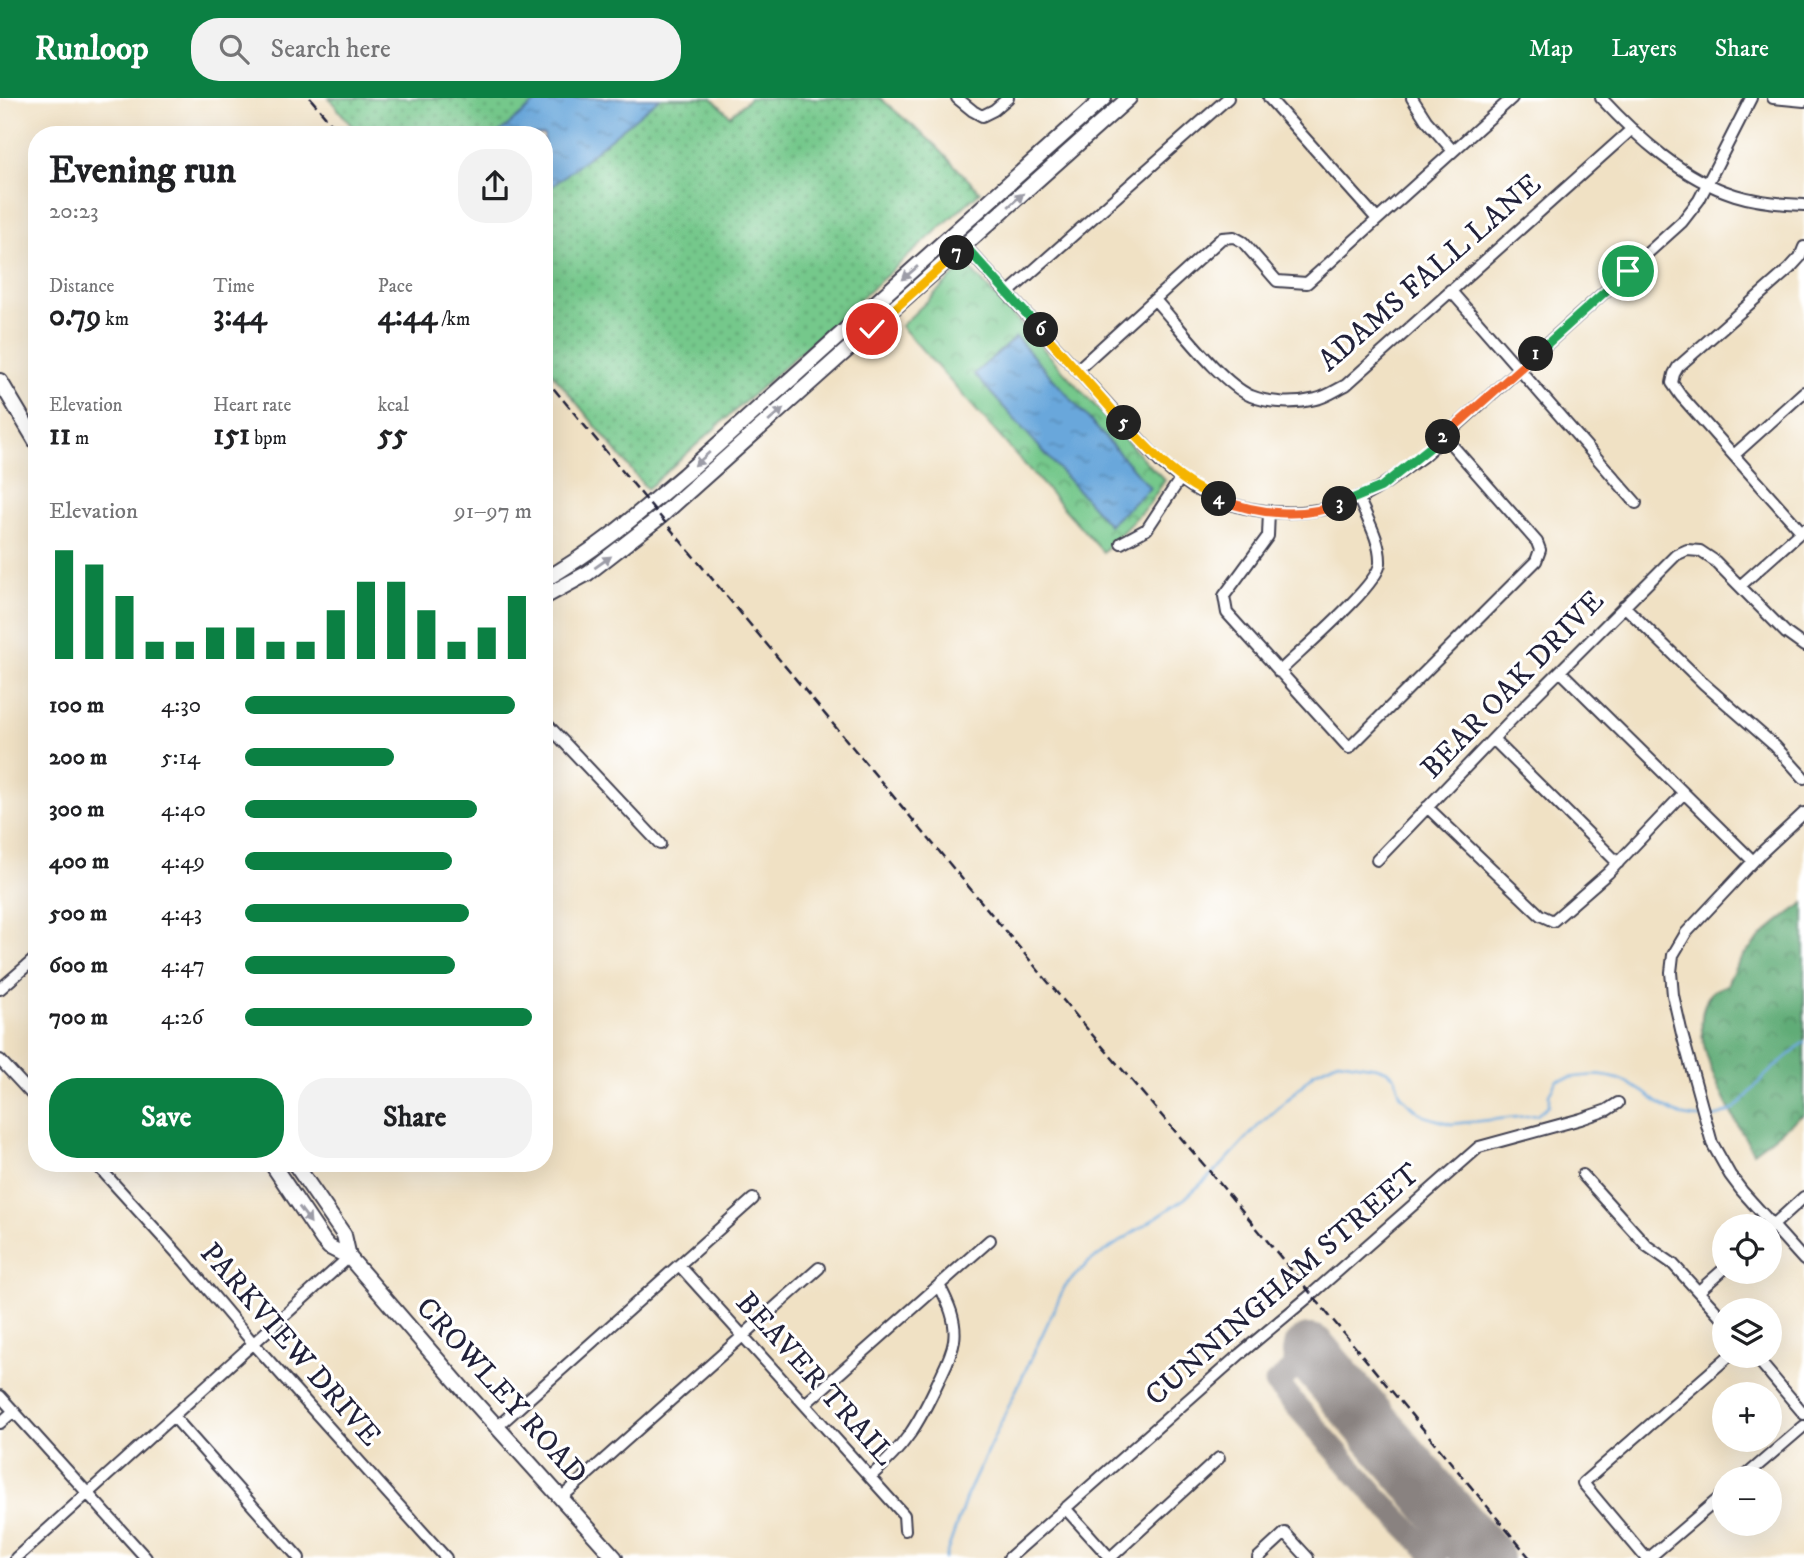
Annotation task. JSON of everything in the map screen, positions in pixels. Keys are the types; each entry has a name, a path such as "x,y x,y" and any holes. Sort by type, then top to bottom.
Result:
{"main road":[{"path":"553,575 623,527 1104,98"},
{"path":"553,592 588,573 619,551 695,488 1129,98"},
{"path":"832,365 831,350 875,309 881,299"},
{"path":"0,381 28,428"},
{"name":"CROWLEY ROAD","path":"277,1172 329,1247 349,1257 615,1558"},
{"name":"CROWLEY ROAD","path":"301,1172 344,1235 349,1257"}],"street":[{"path":"957,98 982,116 1008,98"},
{"path":"1008,293 1227,98"},
{"path":"1269,98 1377,219"},
{"path":"1412,98 1426,120 1453,150"},
{"path":"1077,370 1222,238 1234,237 1243,242 1277,281 1307,282 1512,98"},
{"path":"1601,98 1649,146 1708,183 1734,195 1804,205"},
{"path":"954,234 1160,462 1180,479 1198,491 1236,506 1284,514 1331,508 1381,487 1444,436 1682,222 1699,200 1751,98"},
{"path":"1773,98 1804,101"},
{"name":"ADAMS FALL LANE","path":"1155,300 1226,379 1250,395 1271,401 1318,399 1346,385 1632,130"},
{"path":"1804,247 1800,257 1789,269 1691,355 1674,374 1672,383 1803,530 1740,586 1786,633 1804,646"},
{"path":"1450,290 1636,503"},
{"path":"1734,455 1804,392"},
{"path":"1269,511 1268,536 1224,596 1227,613 1349,748 1536,561 1540,550 1537,542 1444,436"},
{"path":"1121,542 1147,529 1180,479"},
{"path":"1279,672 1370,585 1380,566 1379,548 1358,497"},
{"name":"BEAR OAK DRIVE","path":"1377,860 1676,555 1687,550 1700,551 1715,561 1740,586"},
{"path":"1625,606 1704,684 1774,746 1804,778"},
{"path":"1560,671 1753,861"},
{"path":"553,731 660,844"},
{"path":"1493,739 1618,863"},
{"path":"1427,807 1547,920 1553,921 1618,863 1683,794"},
{"path":"1761,1214 1730,1175 1712,1143 1673,995 1673,955 1686,933 1753,861 1804,813"},
{"path":"0,989 28,965"},
{"path":"0,1060 28,1090"},
{"name":"CUNNINGHAM STREET","path":"1009,1558 1479,1147 1581,1119 1618,1103"},
{"name":"PARKVIEW DRIVE","path":"103,1172 446,1558"},
{"path":"1583,1175 1647,1246 1673,1264 1712,1306"},
{"path":"1782,1216 1804,1197"},
{"path":"497,1427 753,1199"},
{"path":"1782,1237 1804,1260"},
{"path":"805,1404 990,1240"},
{"path":"16,1558 349,1257"},
{"name":"BEAVER TRAIL","path":"679,1265 904,1514 905,1530"},
{"path":"561,1498 818,1268"},
{"path":"1699,1291 1712,1280"},
{"path":"870,1476 894,1455 908,1438 923,1414 950,1355 954,1340 953,1322 949,1305 939,1285"},
{"path":"1712,1504 1648,1558 1583,1483 1715,1368"},
{"path":"1765,1368 1804,1414"},
{"path":"0,1396 146,1558"},
{"path":"0,1423 14,1411"},
{"path":"173,1416 299,1558"},
{"path":"1757,1466 1804,1426"},
{"path":"1065,1508 1110,1558 1219,1458"},
{"path":"1258,1558 1285,1533 1308,1558"}],"green space":[{"path":"329,98 712,98 730,116 750,98 880,98 933,143 980,192 647,489 553,374 553,126 352,126"},
{"path":"966,264 1165,480 1149,504 1103,552 901,326"},
{"path":"1804,903 1804,1114 1753,1152 1723,1096 1705,1050 1703,1008 1712,992 1727,985 1749,949 1781,919"}],"water":[{"path":"541,98 660,98 553,186 553,126 507,126"},
{"path":"1016,337 1150,488 1109,525 974,374"}],"waterway":[{"path":"1707,1118 1725,1114 1738,1106 1764,1077 1804,1042"},
{"path":"945,1558 967,1495 1065,1286 1089,1262 1184,1199 1315,1072 1338,1061 1388,1071 1395,1077 1400,1094 1407,1102 1424,1116 1451,1124 1537,1115 1549,1105 1549,1094 1557,1080 1590,1076 1606,1076 1623,1081 1678,1114 1701,1118"}],"taxiway":[{"path":"1312,1354 1276,1383 1378,1498 1436,1558"}],"runway":[{"path":"1310,1352 1485,1558"}],"railway":[{"path":"310,98 333,126"},
{"path":"553,388 1530,1558"}],"route":[{"path":"872,329 965,246 1160,462 1180,479 1198,491 1236,506 1284,514 1331,508 1381,487 1422,457 1628,271"}]}
